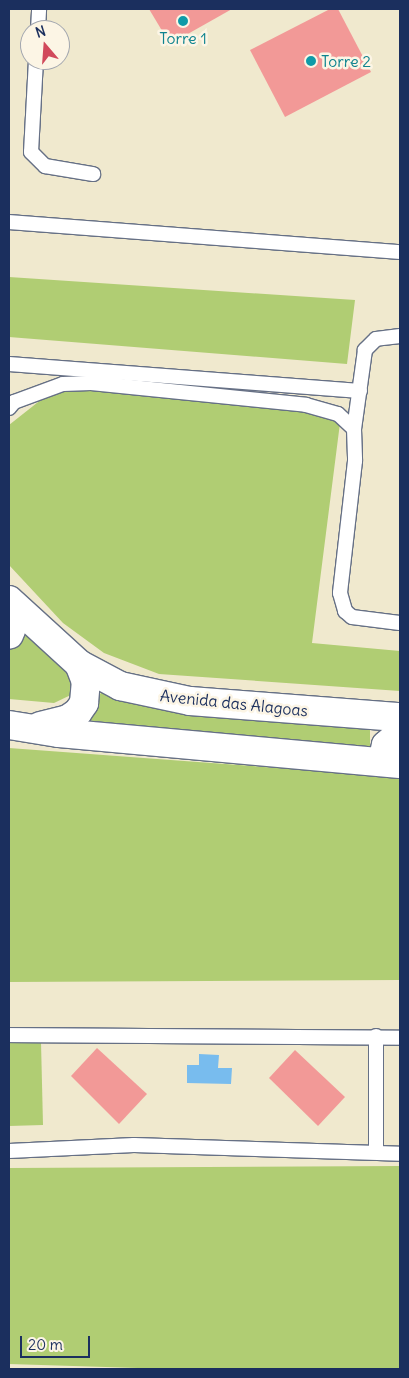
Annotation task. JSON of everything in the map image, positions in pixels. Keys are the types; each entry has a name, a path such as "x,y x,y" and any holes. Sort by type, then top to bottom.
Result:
{"main road":[{"name":"Avenida das Alagoas","path":"9,600 79,664 120,686 190,701 400,717"},
{"path":"9,612 11,630 9,635"},
{"path":"16,727 50,725 78,712 86,694 86,682 79,664"},
{"path":"16,727 391,763 386,745 400,733"}],"lane":[{"path":"35,70 31,152 45,166 93,174"},
{"path":"9,222 400,252"},
{"path":"400,336 376,339 365,350 354,428 355,461 341,602 352,616 400,623"},
{"path":"9,364 360,391"},
{"path":"9,408 14,402 63,384 92,383 306,405 338,414 354,428"},
{"path":"9,1035 376,1036 400,1038"},
{"path":"376,1036 376,1152"},
{"path":"9,1151 134,1145 400,1154"}],"green space":[{"path":"9,277 355,300 347,364 9,337"},
{"path":"79,388 321,403 340,423 312,643 400,651 400,691 159,674 104,653 63,623 9,565 9,425 47,395"},
{"path":"9,620 75,679 75,693 54,703 9,699"},
{"path":"102,691 370,727 370,752 85,720"},
{"path":"9,748 400,777 400,980 9,982"},
{"path":"41,1042 43,1125 9,1126 9,1043"},
{"path":"400,1166 400,1369 170,1369 9,1364 9,1168"}],"water":[{"path":"199,1054 219,1055 218,1068 232,1068 231,1084 187,1083 187,1065 199,1065"}],"building":[{"name":"Torre 1","path":"149,9 232,9 170,44"},
{"name":"Torre 2","path":"330,9 338,9 371,72 285,117 250,50"},
{"path":"97,1048 147,1094 119,1124 71,1076"},
{"path":"295,1050 345,1097 318,1126 269,1078"}],"place":[{"name":"Torre 1","path":"183,21"},
{"name":"Torre 2","path":"311,61"}]}
